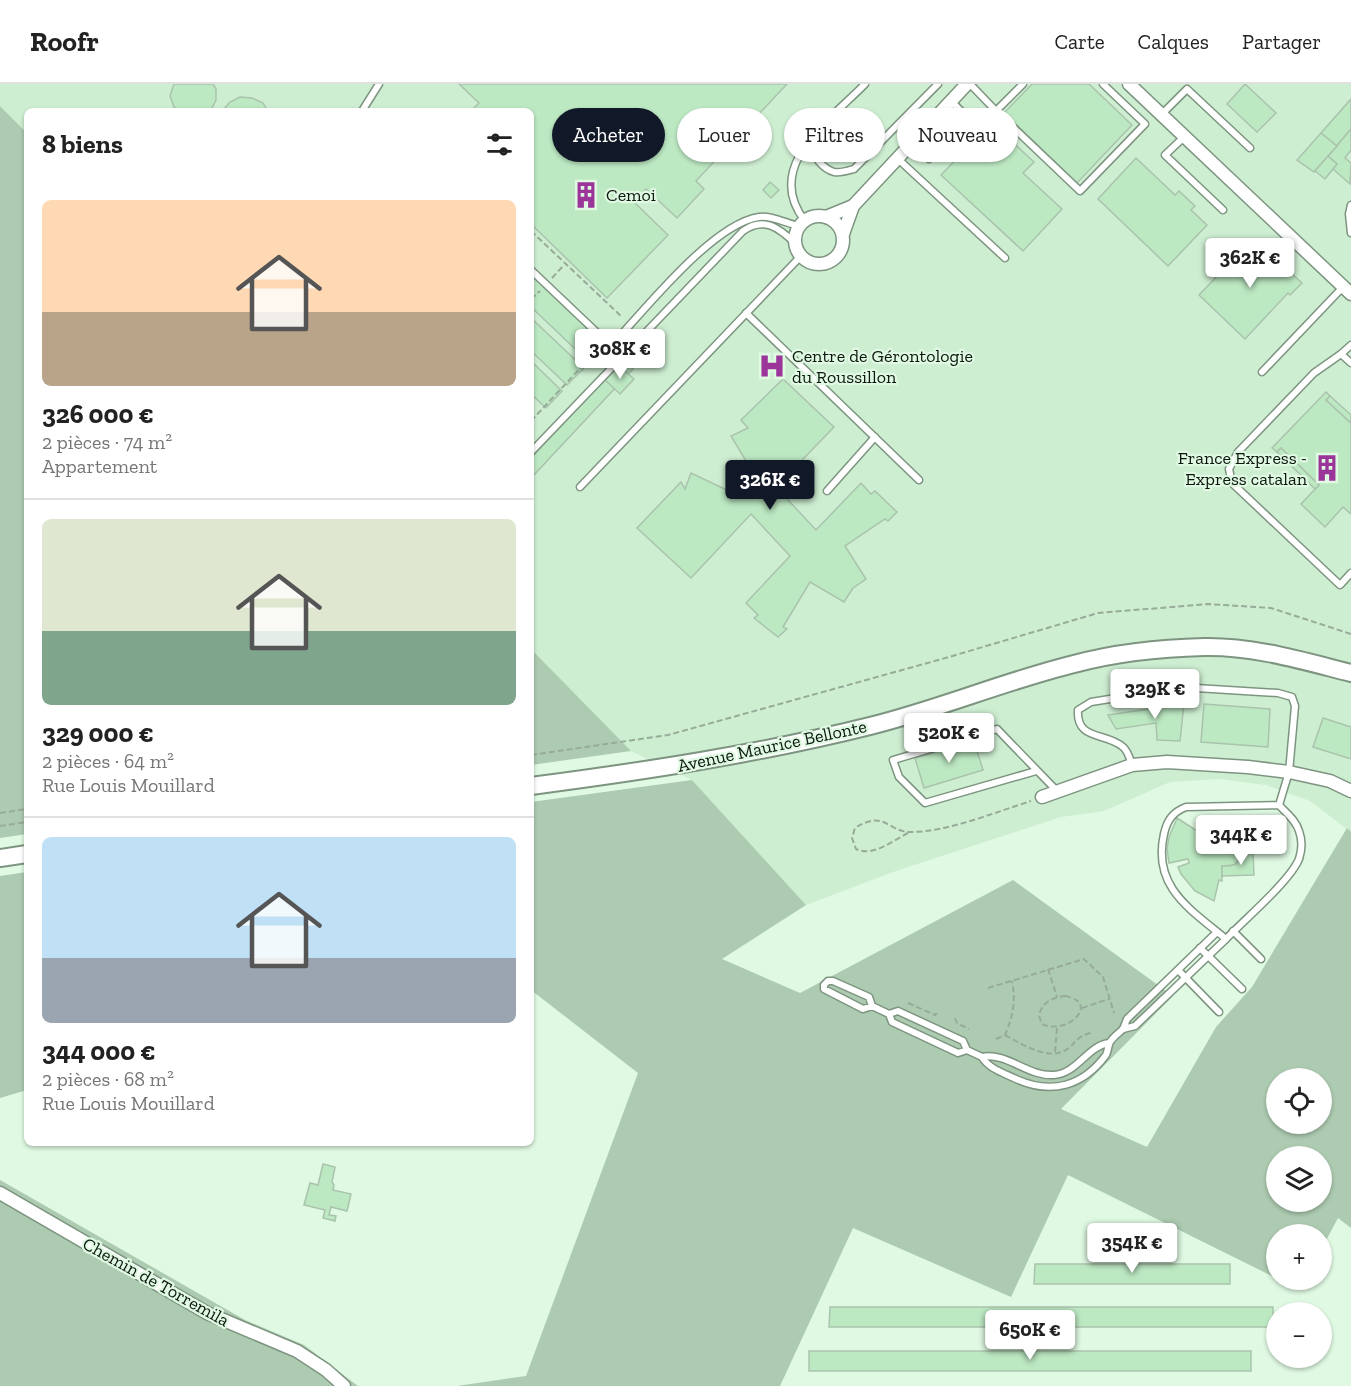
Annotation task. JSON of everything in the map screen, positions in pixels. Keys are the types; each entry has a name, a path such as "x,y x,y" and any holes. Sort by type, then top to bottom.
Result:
{"main road":[{"name":"Avenue Maurice Bellonte","path":"534,786 647,770 777,748 873,725 1076,663 1149,651 1206,647 1273,653 1351,673"},
{"path":"0,858 24,854"}],"street":[{"path":"944,108 969,84"},
{"path":"1129,84 1347,291"},
{"path":"843,234 837,223 819,216 802,224 796,231 795,243 801,256 813,264 820,265 834,260 842,249 843,234 853,206 897,159"},
{"path":"826,217 853,206"},
{"path":"1042,797 1132,765 1167,762 1289,772 1330,781 1351,791"},
{"name":"Chemin de Torremila","path":"0,1193 207,1313 297,1351 326,1370 344,1386"}],"lane":[{"path":"364,108 379,84"},
{"path":"841,108 865,84"},
{"path":"885,138 938,84"},
{"path":"969,84 993,108"},
{"path":"999,108 1023,84"},
{"path":"1018,132 1080,191 1146,124 1103,84"},
{"path":"1162,114 1188,87 1250,148"},
{"path":"951,101 958,108"},
{"path":"1185,136 1164,155 1223,210"},
{"path":"796,162 790,185 802,224"},
{"path":"819,162 833,171 844,172 854,169 861,162"},
{"path":"900,162 1005,258"},
{"path":"1351,205 1349,214 1351,232"},
{"path":"611,346 704,246 729,230 761,217 802,224"},
{"path":"534,449 750,226 768,224 779,228 795,243"},
{"path":"580,488 801,256"},
{"path":"534,273 611,346 624,355"},
{"path":"1262,372 1347,291"},
{"path":"746,314 920,480"},
{"path":"1351,345 1314,373 1239,452 1229,469 1232,483 1340,585 1351,573"},
{"path":"1341,354 1351,363"},
{"path":"827,490 875,437"},
{"path":"1132,765 1125,749 1115,742 1083,729 1078,721 1078,710 1091,702 1160,691 1196,688 1278,693 1292,698 1295,706 1289,772 1279,805"},
{"path":"1036,771 925,803 899,777 893,760 997,729 1058,791"},
{"path":"1123,1029 1135,1026 1226,939 1291,873 1299,858 1302,844 1300,831 1295,821 1279,805 1185,807 1174,811 1165,826 1161,862 1165,876 1178,898 1226,939"},
{"path":"1233,931 1261,959"},
{"path":"872,1006 869,997 842,985 828,981 824,985 824,989 863,1009 872,1006 889,1014 898,1011 963,1041 967,1050 982,1057 987,1065 1023,1082 1039,1087 1070,1085 1082,1078 1107,1053 1109,1043 1123,1029 1127,1019 1218,932"},
{"path":"1200,948 1242,989"},
{"path":"1178,970 1220,1012"},
{"path":"889,1014 892,1022 958,1053 967,1050"},
{"path":"982,1057 992,1055 1039,1075 1058,1075 1078,1065 1100,1044 1109,1043"}],"path":[{"path":"534,755 668,735 1098,613 1208,604 1271,608 1351,634"},
{"path":"908,832 881,821 865,821 855,828 852,838 856,849 865,853 875,851 908,832 931,830 970,820 1042,797"},
{"path":"0,813 24,809"},
{"path":"0,826 24,822"},
{"path":"988,988 1084,959 1103,977 1114,1012"},
{"path":"1048,969 1057,997"},
{"path":"996,1039 1005,1035 1014,1008 1012,981"},
{"path":"1057,997 1073,998 1082,1008 1075,1020 1057,1028 1042,1024 1039,1016 1043,1006 1057,997"},
{"path":"1082,1008 1109,999"},
{"path":"908,1003 935,1015 937,1013"},
{"path":"955,1018 957,1023 969,1029"},
{"path":"1054,1053 1057,1028"},
{"path":"1005,1035 1027,1046 1054,1053 1066,1050 1075,1040 1091,1034"}],"shaded area":[{"path":"0,84 1351,84 1351,832 1310,801 1266,785 1219,779 1170,782 1104,811 1061,817 893,872 806,905 692,780 631,751 534,652 534,108 24,108 24,130 0,106"},
{"path":"0,106 24,130 24,834 0,838"},
{"path":"534,652 631,751 534,765"},
{"path":"692,780 806,905 722,959 800,993 1013,880 1173,996 1061,1109 1147,1147 1216,1027 1252,987 1347,828 1351,832 1351,1228 1338,1218 1332,1229 1332,1224 1266,1224 1266,1273 1068,1175 1011,1297 853,1228 780,1386 457,1386 526,1376 638,1073 534,992 534,802"},
{"path":"24,872 24,1091 0,1098 0,876"},
{"path":"0,1180 245,1320 304,1345 358,1386 0,1386"}],"building":[{"path":"174,84 213,84 216,89 216,100 212,108 175,108 170,96"},
{"name":"Cemoi","path":"459,84 787,84 764,108 677,108 677,162 714,162 696,181 704,189 677,218 646,189 634,202 668,235 607,298 534,227 534,108 474,108 479,103"},
{"path":"1032,84 1089,84 1132,125 1077,183 1018,126 1018,108 1009,108"},
{"path":"1245,84 1276,113 1257,132 1227,104"},
{"path":"240,97 252,98 263,103 266,108 225,108"},
{"path":"1351,99 1351,129 1337,146 1321,133"},
{"path":"1351,129 1351,150 1345,158 1351,163 1350,184 1333,169 1337,164 1328,156"},
{"path":"1321,133 1337,146 1314,172 1297,160"},
{"path":"1018,147 1034,162 1023,173 1062,209 1023,251 941,175 954,162 1018,162"},
{"path":"1328,156 1337,164 1325,179 1315,171"},
{"path":"1136,158 1175,195 1179,191 1195,206 1191,210 1207,225 1168,266 1098,199"},
{"path":"770,182 779,190 771,198 763,190"},
{"path":"1253,239 1302,283 1290,295 1288,293 1245,339 1199,295"},
{"path":"534,277 605,345 589,362 534,310"},
{"path":"534,321 584,368 567,385 534,354"},
{"path":"623,360 633,369 534,475 534,455"},
{"path":"534,364 562,391 546,408 534,397"},
{"path":"619,366 634,379 620,394 605,380"},
{"path":"783,379 834,427 776,487 816,530 861,483 871,494 875,491 897,512 888,521 885,519 845,546 866,579 853,588 844,602 810,582 783,627 787,629 778,637 754,618 758,615 746,603 790,556 751,514 691,578 637,528 681,482 685,489 691,473 729,491 738,473 752,471 731,436 748,428 741,420"},
{"name":"France Express - Express catalan","path":"1326,392 1330,396 1326,400 1351,423 1351,514 1343,507 1325,527 1301,504 1319,485 1281,448 1277,452 1272,448"},
{"path":"1330,396 1351,415 1351,423 1326,400"},
{"path":"1281,448 1319,485 1315,489 1277,452"},
{"path":"1171,697 1173,706 1184,704 1180,741 1157,740 1156,723 1116,729 1108,715 1161,707 1160,698"},
{"path":"1204,704 1270,709 1268,747 1201,742"},
{"path":"1323,718 1351,727 1351,759 1313,747"},
{"path":"974,741 983,770 924,788 915,758"},
{"path":"1177,818 1214,842 1220,836 1228,835 1228,826 1253,826 1253,851 1243,851 1241,858 1234,865 1222,866 1222,881 1219,880 1214,901 1195,891 1181,874 1178,867 1189,863 1188,859 1169,863 1167,849 1169,837"},
{"path":"1243,851 1253,851 1254,875 1222,876 1222,866 1236,864"},
{"path":"323,1164 335,1167 333,1190 351,1194 347,1211 331,1207 329,1215 336,1216 335,1221 323,1218 325,1210 304,1205 310,1183 318,1185"},
{"path":"1035,1264 1230,1264 1230,1284 1034,1284"},
{"path":"830,1307 1266,1307 1266,1327 829,1327"},
{"path":"809,1351 1251,1351 1251,1371 809,1371"}],"place":[{"name":"Cemoi","path":"586,195"},
{"name":"Centre de Gérontologie du Roussillon","path":"772,366"},
{"name":"France Express - Express catalan","path":"1327,468"}]}
